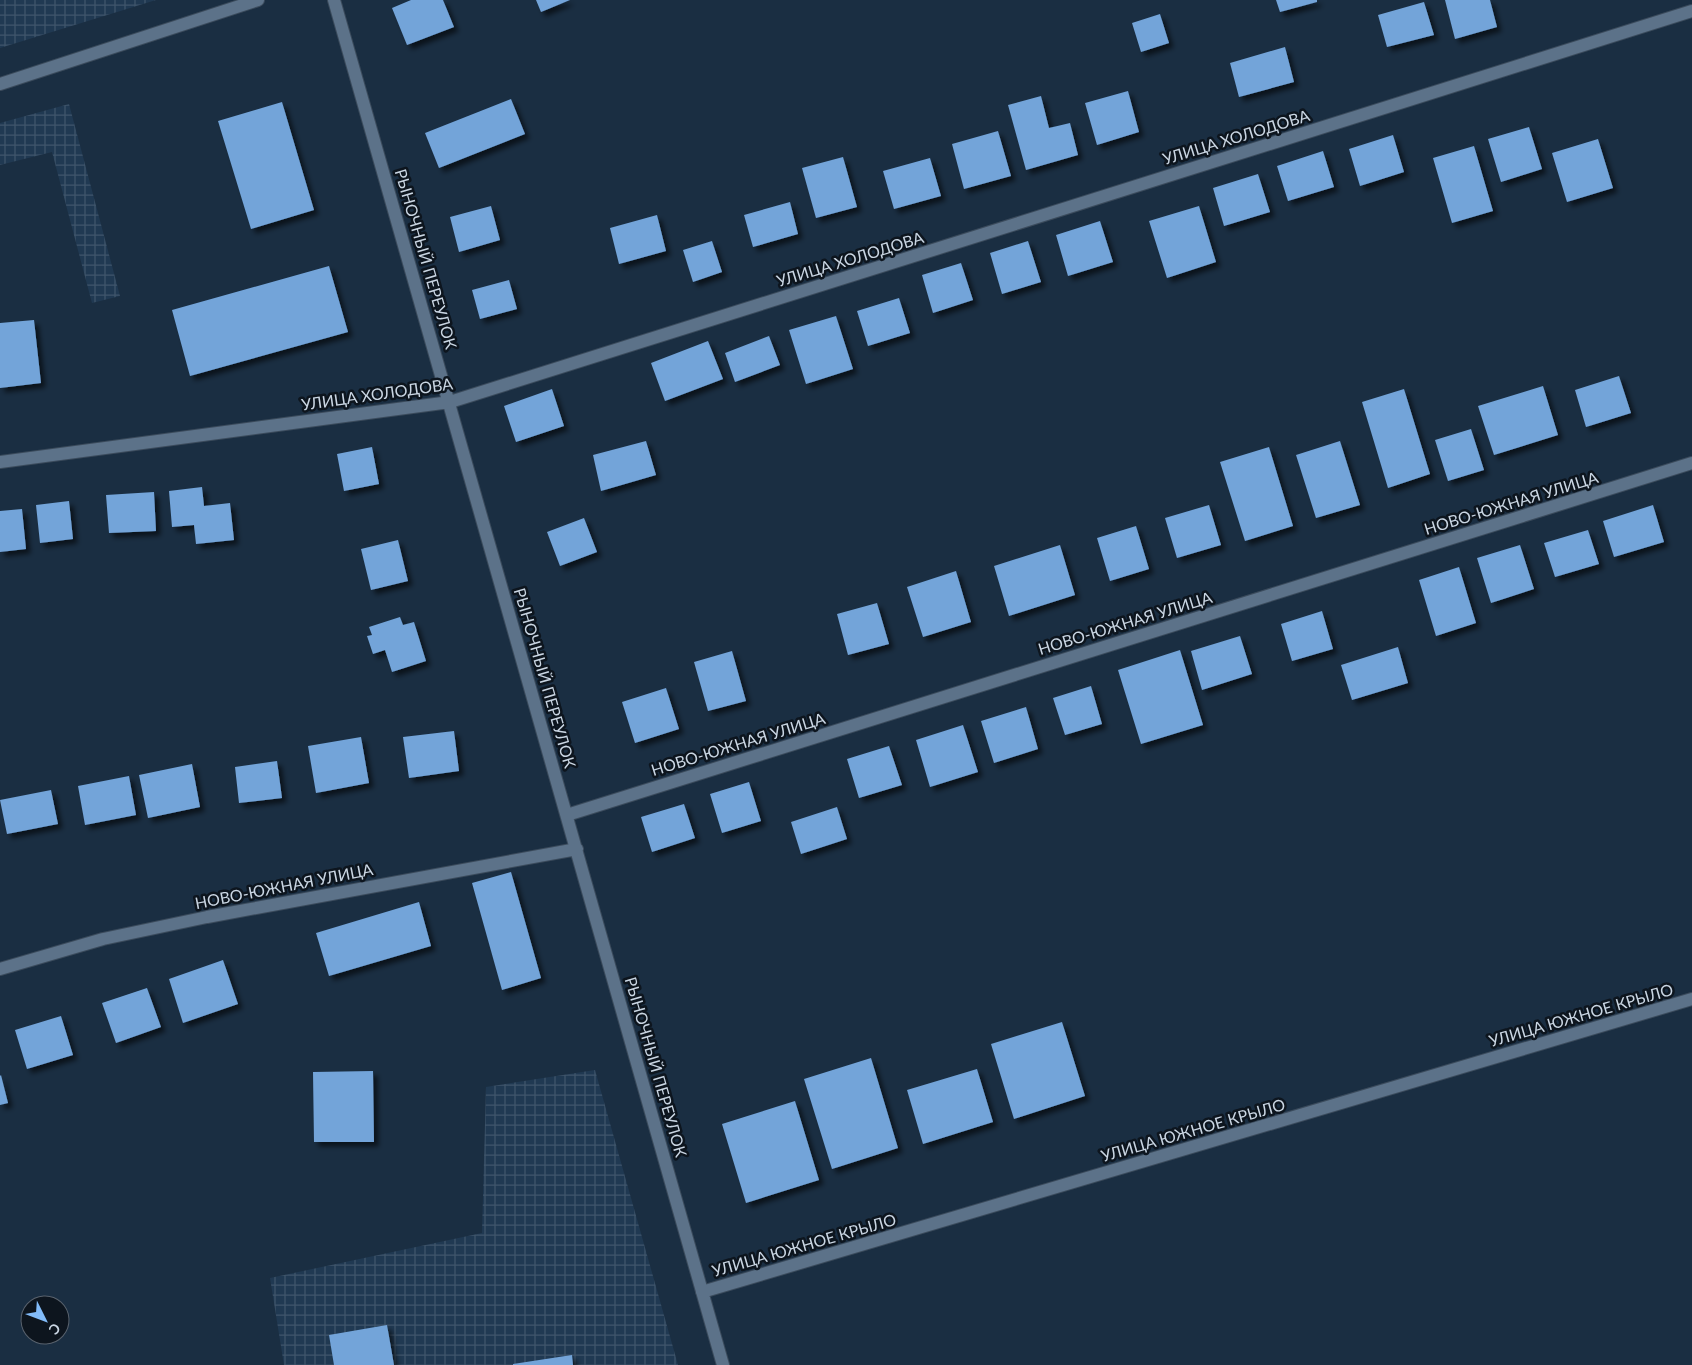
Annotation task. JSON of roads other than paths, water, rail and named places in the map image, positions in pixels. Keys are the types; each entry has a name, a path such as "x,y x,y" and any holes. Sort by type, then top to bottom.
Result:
{"street":[{"path":"0,84 258,0"},
{"name":"РЫНОЧНЫЙ ПЕРЕУЛОК","path":"334,0 723,1365"},
{"name":"УЛИЦА ХОЛОДОВА","path":"0,462 450,402 1692,11"},
{"name":"НОВО-ЮЖНАЯ УЛИЦА","path":"567,814 1692,464"},
{"name":"НОВО-ЮЖНАЯ УЛИЦА","path":"0,970 103,939 207,917 577,849"},
{"name":"УЛИЦА ЮЖНОЕ КРЫЛО","path":"702,1292 1692,1000"}]}
